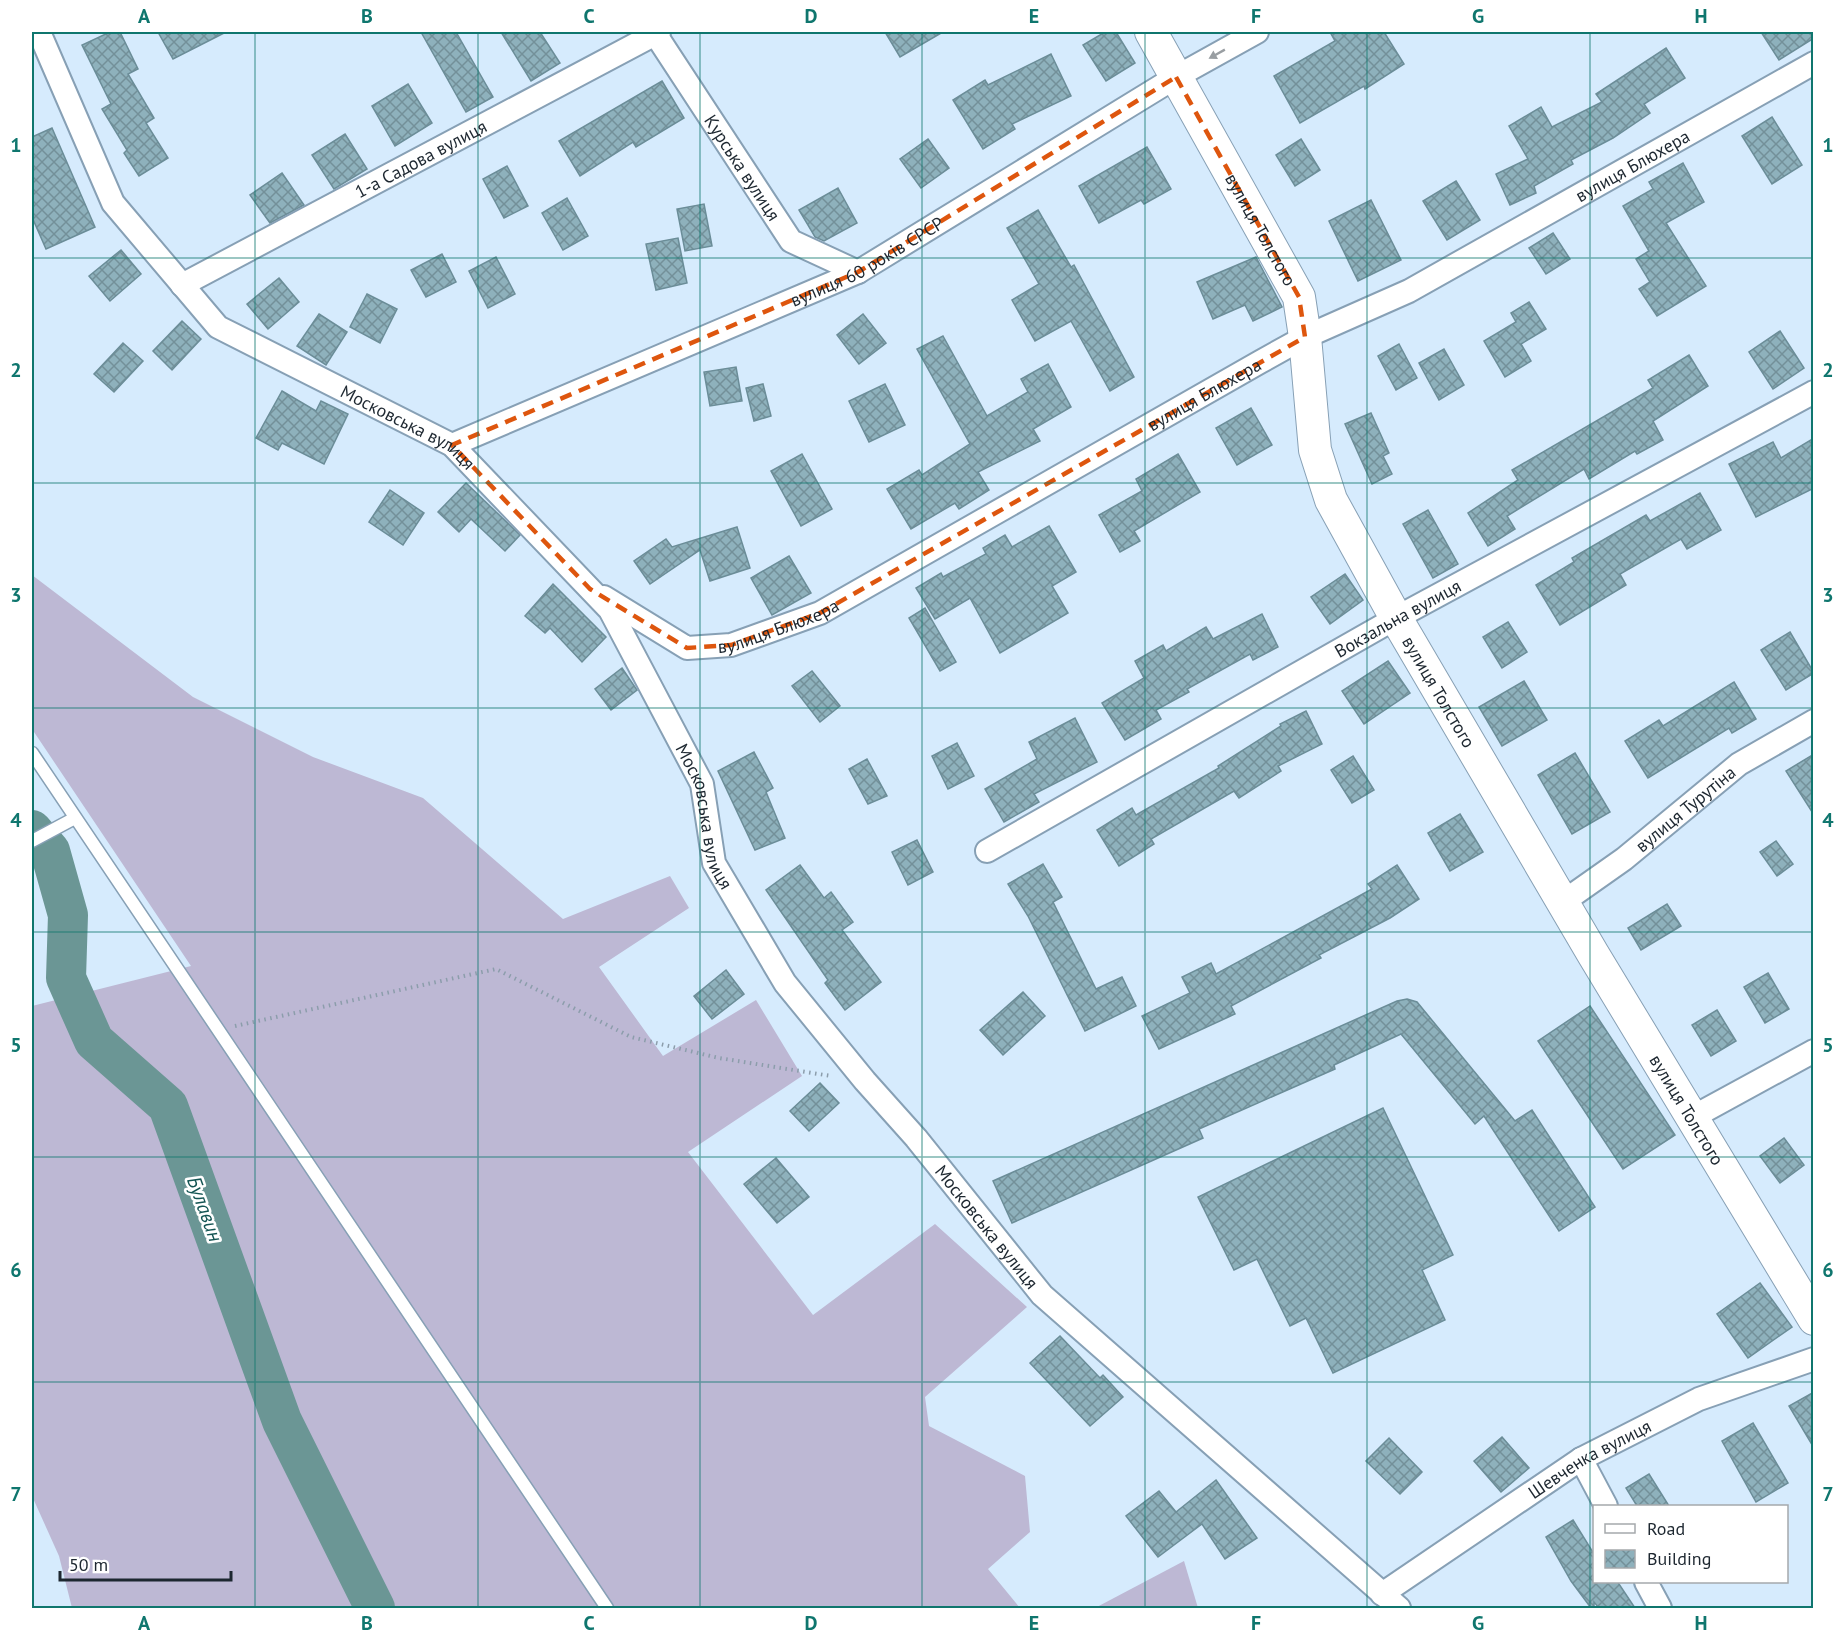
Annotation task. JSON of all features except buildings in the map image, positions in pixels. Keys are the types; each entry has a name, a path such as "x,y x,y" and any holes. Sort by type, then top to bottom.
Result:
{"street":[{"name":"Московська вулиця","path":"42,32 113,203 218,327 452,445 610,610 702,784 714,863 785,983 865,1081 922,1146 1042,1295 1400,1608"},
{"name":"Курська вулиця","path":"656,32 790,241 858,272"},
{"name":"1-а Садова вулиця","path":"182,285 656,32"},
{"name":"вулиця Толстого","path":"1152,32 1299,297 1305,337 1315,450 1331,500 1396,618 1563,902 1814,1319"},
{"name":"вулиця 60 років СРСР","path":"452,445 858,272 1176,77 1257,32"},
{"name":"вулиця Блюхера","path":"590,589 687,648 731,645 820,613 1305,337 1409,291 1814,63"},
{"name":"Вокзальна вулиця","path":"987,851 1396,618 1814,392"},
{"name":"вулиця Турутіна","path":"1563,902 1624,859 1739,764 1814,721"},
{"path":"1693,1117 1814,1051"},
{"name":"Шевченка вулиця","path":"1382,1594 1581,1460 1699,1399 1814,1359"},
{"path":"1581,1460 1605,1505"},
{"path":"1647,1583 1660,1608"}],"lane":[{"path":"32,753 607,1608"},
{"path":"32,840 75,818"}],"path":[{"path":"218,1030 496,969 631,1037 719,1058 865,1081"}],"highlighted area":[{"path":"1176,77 1299,297 1305,337 820,613 731,645 687,648 590,589 452,445 858,272"}],"shaded area":[{"path":"32,575 193,697 313,757 423,798 563,919 670,876 689,908 599,967 663,1056 756,1000 802,1076 688,1152 813,1315 935,1224 1027,1307 925,1397 929,1426 1025,1476 1030,1532 988,1569 1020,1608 72,1608 59,1556 32,1496 32,1006 191,966 32,729"},
{"path":"1184,1561 1198,1608 1095,1608"}],"waterway":[{"name":"Булавин","path":"32,830 50,851 68,915 66,978 94,1041 168,1106 282,1421 375,1608"}]}
